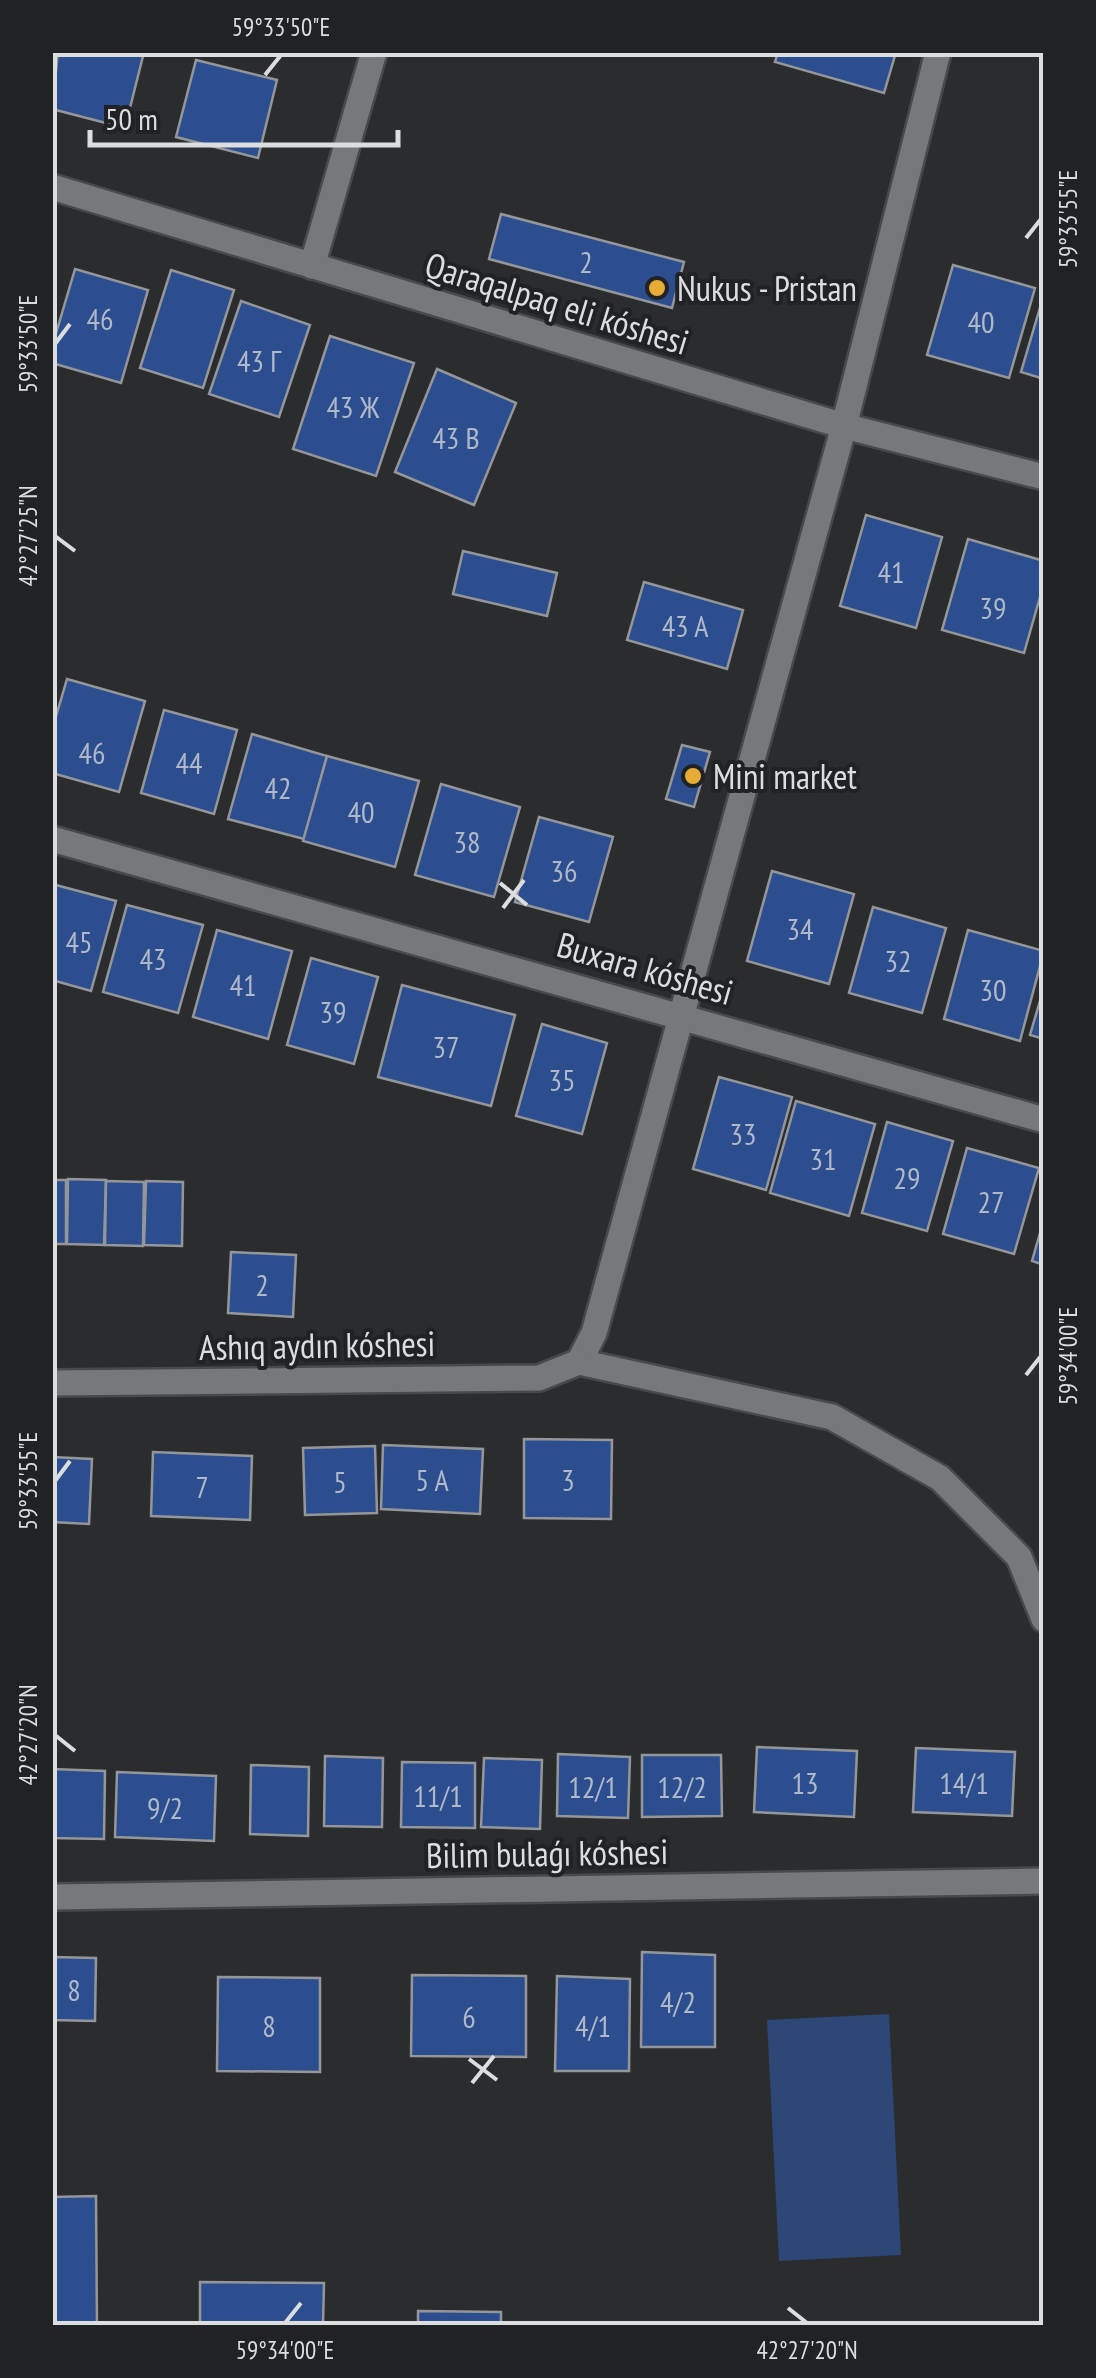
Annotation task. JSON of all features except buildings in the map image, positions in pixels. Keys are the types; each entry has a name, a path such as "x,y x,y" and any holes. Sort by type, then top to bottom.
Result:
{"street":[{"path":"312,266 374,52"},
{"path":"938,52 844,426 594,1334 579,1362 832,1416 940,1478 1019,1557 1044,1619"},
{"name":"Qaraqalpaq eli kóshesi","path":"52,187 844,426 1044,477"},
{"name":"Buxara kóshesi","path":"52,838 1044,1120"},
{"name":"Ashıq aydın kóshesi","path":"52,1383 539,1378 579,1362"},
{"name":"Bilim bulaǵı kóshesi","path":"52,1896 1044,1882"}],"shaded area":[{"path":"889,2014 901,2255 779,2261 767,2020"}],"place":[{"name":"Nukus - Pristan","path":"657,288"},
{"name":"Mini market","path":"693,776"}]}
